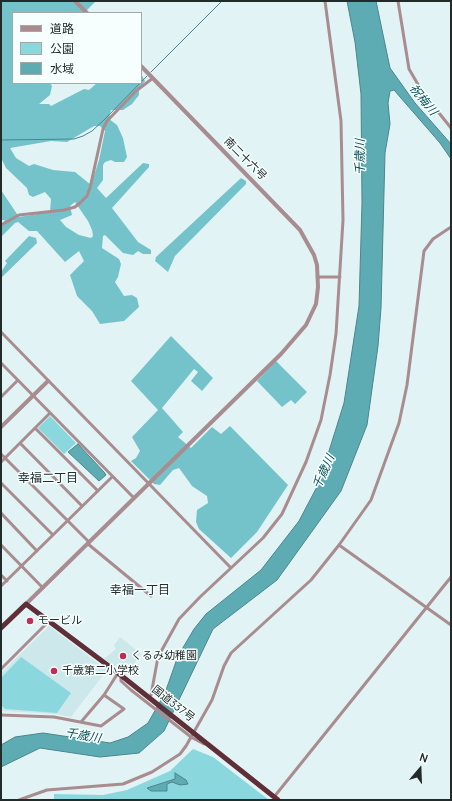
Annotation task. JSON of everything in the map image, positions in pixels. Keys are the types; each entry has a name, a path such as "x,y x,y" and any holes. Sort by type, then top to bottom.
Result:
{"highway":[{"name":"国道337号","path":"26,604 50,620 120,675 143,696 192,735 213,748 276,798"},
{"path":"1,628 26,604"}],"street":[{"path":"75,1 86,12"},
{"path":"151,695 158,657 172,630 186,611 275,525 292,496 306,462 325,401 336,334 343,220 341,121 325,1"},
{"path":"398,1 409,68 423,92 451,128"},
{"name":"南二十六号","path":"26,604 300,334 311,317 316,304 318,276 314,254 294,222 142,67"},
{"path":"1,225 19,215 64,210 75,207 81,202 87,196 90,188 103,129 107,121 136,91 152,78"},
{"path":"18,800 47,790 123,784 152,772 180,754 212,700 224,666 231,653 310,580 339,545 371,500 399,423 407,385 424,251 433,239 451,228"},
{"path":"318,276 340,277"},
{"path":"1,332 231,568"},
{"path":"1,363 134,498"},
{"path":"2,395 18,380"},
{"path":"1,427 48,381"},
{"path":"1,462 50,413"},
{"path":"35,428 98,491"},
{"path":"20,443 82,506"},
{"path":"1,454 88,543 151,596"},
{"path":"1,586 112,477"},
{"path":"1,483 53,535"},
{"path":"1,514 37,551"},
{"path":"1,545 43,588"},
{"path":"339,545 451,625"},
{"path":"1,575 7,581"},
{"path":"276,798 451,577"},
{"path":"1,669 50,620"},
{"path":"81,722 120,675"},
{"path":"1,715 48,716 101,726 124,709 104,695"}],"shaded area":[{"path":"1,1 96,1 85,12 12,12 12,84 51,84 52,86 50,95 39,104 49,104 51,106 84,89 89,90 96,84 142,84 142,76 145,81 139,89 139,95 132,104 123,110 111,110 109,119 117,125 123,138 127,157 124,162 115,162 111,160 105,162 103,165 103,180 97,188 106,198 143,163 149,164 149,167 112,208 138,242 151,250 151,254 143,254 138,251 133,255 123,253 105,235 103,236 102,248 119,259 121,264 118,277 115,282 124,296 132,295 137,298 139,307 124,321 100,324 92,311 77,296 70,275 84,261 79,251 65,262 37,231 29,231 18,222 15,223 1,237 1,226 5,220 1,220 1,190 19,217 50,212 51,199 45,192 33,197 29,195 27,188 6,168 1,158","holes":["94,126 100,126 105,131 99,160 91,185 75,172 53,170 34,164 29,166 16,158 10,148 51,141 67,142","75,202 88,221 92,230 93,236 91,238 79,235 66,227 60,220 72,215 70,206"]},
{"path":"241,178 246,181 246,184 175,256 168,272 155,261 156,257"},
{"path":"29,236 36,238 37,243 1,278 1,272 7,263 5,261"},
{"path":"171,336 213,378 202,391 191,381 198,372 194,369 162,408 183,432 178,437 191,448 212,427 221,434 230,426 288,485 257,532 231,558 199,529 196,522 197,510 208,503 207,496 192,486 179,468 173,470 160,485 154,484 131,461 136,458 140,451 132,437 158,410 131,381"},
{"path":"276,361 307,392 295,404 291,400 282,407 257,381"},
{"name":"千歳第二小学校","path":"49,626 107,670 71,717 56,714 1,710 1,673"},
{"name":"くるみ幼稚園","path":"120,637 141,654 126,675 104,659 116,649 114,645"}],"green space":[{"path":"50,416 76,443 64,454 38,428"},
{"path":"21,657 71,693 57,713 5,709 1,705 1,678"},
{"path":"193,749 213,757 269,800 54,800 54,794 103,795 127,790 170,771"}],"water":[{"name":"千歳川","path":"347,1 376,1 390,68 415,103 451,144 451,159 440,143 394,90 390,91 388,103 390,124 385,153 381,308 378,346 367,425 341,491 277,580 213,629 164,731 139,753 100,757 40,748 1,767 1,745 15,737 43,733 110,743 128,737 148,723 165,693 178,656 194,629 206,614 261,570 299,521 319,483 344,403 359,306 362,203 361,94 355,42"},
{"path":"78,444 106,475 99,481 68,452"},
{"path":"175,773 186,780 188,784 180,785 172,782 167,784 167,791 151,791 147,788 175,779"}],"waterway":[{"path":"151,72 222,1"},
{"path":"142,81 147,76"},
{"path":"1,140 74,139 83,136 92,131 105,119 139,84"}],"place":[{"name":"モービル","path":"30,621"},
{"name":"くるみ幼稚園","path":"123,656"},
{"name":"千歳第二小学校","path":"54,671"}],"district":[{"name":"幸福二丁目","path":"48,479"},
{"name":"幸福一丁目","path":"140,591"}],"water label":[{"name":"祝梅川","path":"423,100"}]}
